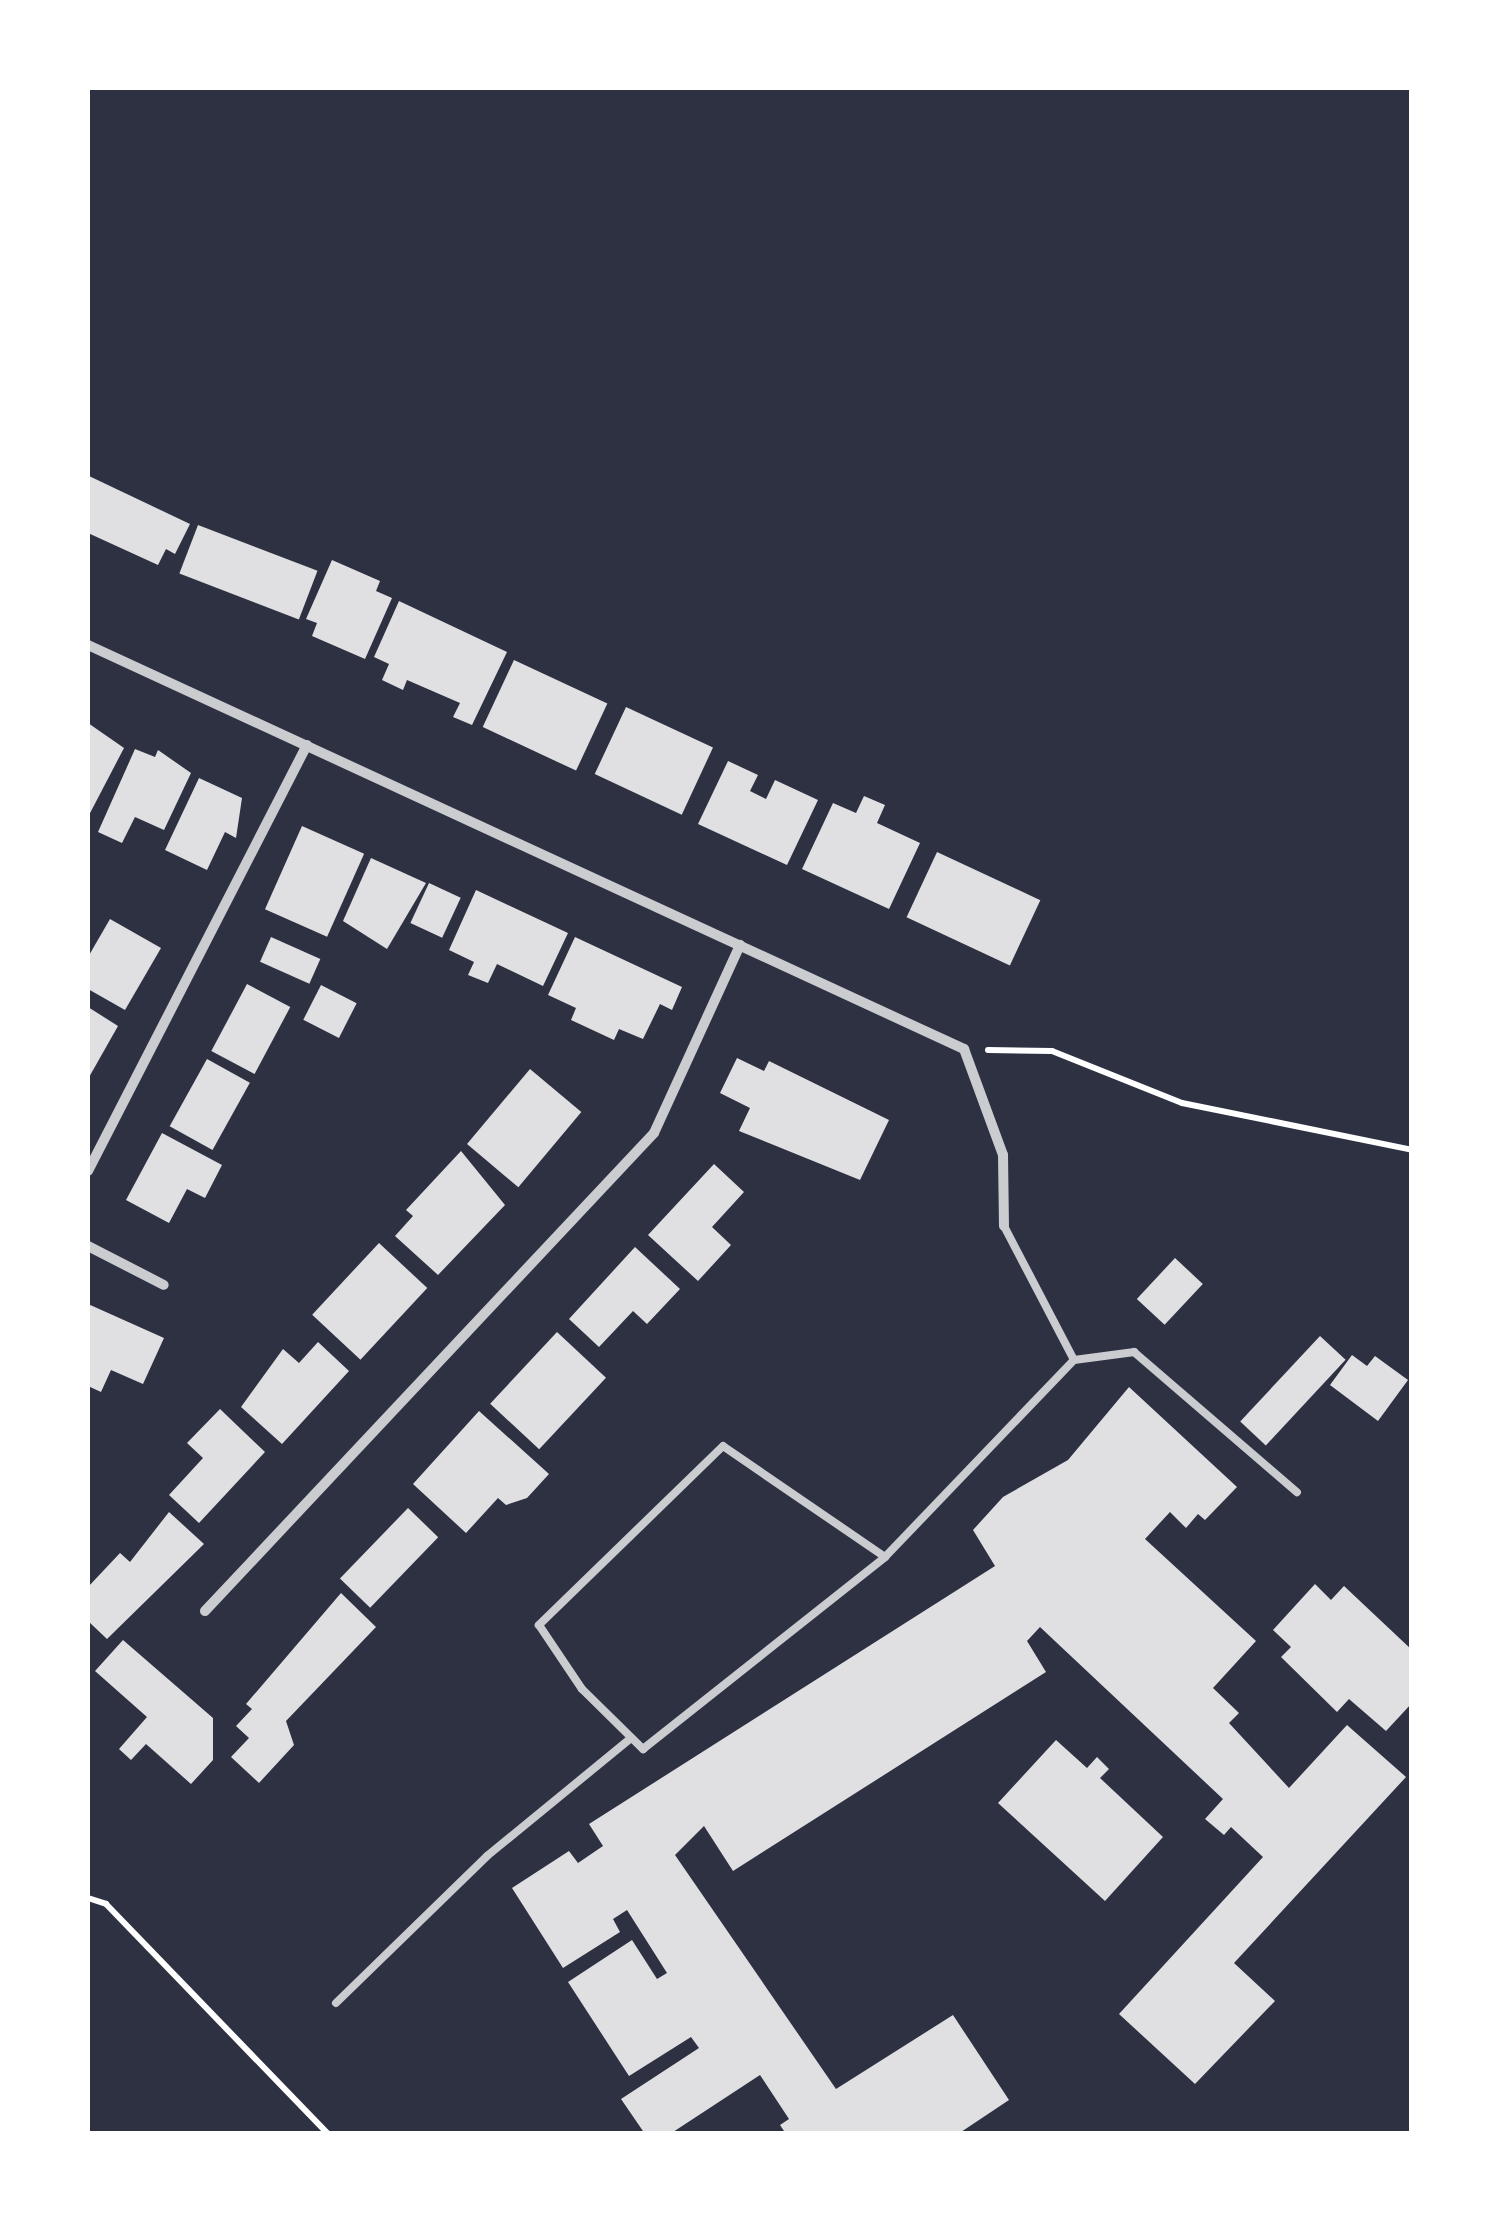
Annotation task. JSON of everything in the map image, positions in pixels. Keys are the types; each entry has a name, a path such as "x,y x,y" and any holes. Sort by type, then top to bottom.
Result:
{"street":[{"path":"88,645 964,1049 1002,1155 1004,1226"},
{"path":"88,1171 307,746"},
{"path":"206,1610 654,1133 740,944"},
{"path":"88,1246 164,1285"}],"lane":[{"path":"1004,1226 1074,1360"},
{"path":"886,1558 724,1446 539,1625 582,1689 643,1749 886,1558 1074,1360 1134,1352 1297,1492"},
{"path":"336,2004 487,1856 631,1738"}],"path":[{"path":"964,1049 1052,1051 1182,1102 1412,1150"},
{"path":"88,1898 106,1904 328,2134"}],"building":[{"path":"89,476 190,524 175,554 166,549 158,565 88,533"},
{"path":"198,525 317,571 299,619 179,574"},
{"path":"332,560 380,581 376,591 392,598 365,659 312,636 317,623 306,619"},
{"path":"399,601 507,652 472,725 453,717 460,703 407,680 403,690 382,680 389,664 374,657"},
{"path":"514,660 607,704 576,771 483,727"},
{"path":"626,707 713,748 682,815 595,774"},
{"path":"88,723 124,748 88,817"},
{"path":"135,749 155,757 158,750 191,773 164,830 135,817 122,843 98,832"},
{"path":"728,761 758,775 750,791 766,799 775,780 818,800 787,865 698,824"},
{"path":"199,778 242,798 236,838 225,832 207,870 165,850"},
{"path":"864,796 885,805 877,823 920,843 889,909 802,869 833,803 856,813"},
{"path":"302,826 364,854 327,937 265,909"},
{"path":"937,852 1040,900 1010,965 907,917"},
{"path":"371,858 426,883 387,949 343,921"},
{"path":"429,883 461,898 442,938 410,923"},
{"path":"476,890 568,933 543,986 497,964 488,983 468,975 474,962 449,950"},
{"path":"110,919 161,948 125,1010 88,989 88,957"},
{"path":"271,937 320,959 309,984 260,962"},
{"path":"575,937 682,987 672,1010 660,1004 643,1039 619,1029 614,1040 571,1020 576,1008 548,995"},
{"path":"247,984 290,1007 255,1074 211,1051"},
{"path":"321,985 357,1003 339,1038 303,1020"},
{"path":"88,1007 118,1026 88,1079"},
{"path":"737,1058 764,1071 769,1061 889,1120 860,1180 739,1131 750,1108 720,1093"},
{"path":"207,1059 250,1083 213,1150 170,1126"},
{"path":"530,1069 581,1112 518,1187 467,1144"},
{"path":"162,1133 222,1165 205,1198 187,1189 169,1223 126,1200"},
{"path":"461,1151 505,1205 438,1275 395,1236 413,1216 406,1210"},
{"path":"714,1164 744,1192 712,1227 731,1245 698,1281 648,1235"},
{"path":"379,1243 427,1288 360,1360 312,1315"},
{"path":"635,1247 680,1289 647,1324 633,1311 599,1347 569,1319"},
{"path":"1175,1258 1203,1284 1165,1325 1137,1299"},
{"path":"88,1304 164,1338 143,1384 111,1370 101,1392 88,1386"},
{"path":"557,1332 606,1378 539,1449 490,1404"},
{"path":"1320,1336 1346,1360 1266,1445 1240,1422"},
{"path":"318,1342 349,1371 282,1444 241,1407 283,1349 299,1363"},
{"path":"1352,1355 1367,1366 1375,1356 1408,1380 1378,1421 1330,1385"},
{"path":"1129,1387 1237,1487 1205,1520 1198,1514 1186,1528 1170,1512 1145,1539 1256,1641 1213,1688 1239,1713 1229,1723 1289,1788 1347,1725 1406,1777 1234,1963 1275,2001 1195,2084 1119,2014 1263,1857 1231,1827 1224,1835 1205,1819 1223,1799 1040,1627 1027,1641 1046,1672 733,1871 704,1826 675,1855 836,2089 953,2015 1009,2100 958,2134 786,2134 780,2125 789,2119 760,2075 670,2134 645,2134 621,2099 699,2048 691,2037 629,2076 568,1982 632,1940 657,1979 667,1973 627,1910 613,1919 620,1932 563,1968 512,1888 569,1851 578,1863 603,1846 589,1824 995,1566 973,1530 1003,1497 1068,1460"},
{"path":"220,1409 265,1452 199,1523 169,1495 203,1458 187,1443"},
{"path":"479,1411 549,1474 527,1498 506,1505 498,1498 466,1533 413,1484"},
{"path":"408,1508 438,1537 370,1608 340,1578"},
{"path":"169,1512 204,1544 107,1639 88,1621 88,1587 120,1553 130,1562"},
{"path":"1315,1584 1331,1600 1344,1586 1412,1650 1412,1703 1386,1731 1349,1699 1337,1712 1281,1657 1291,1647 1273,1630"},
{"path":"341,1593 376,1627 286,1721 294,1745 259,1783 231,1757 249,1738 236,1726 252,1709 246,1704"},
{"path":"123,1640 213,1718 213,1760 191,1784 146,1744 131,1760 119,1749 147,1717 95,1671"},
{"path":"1056,1740 1087,1768 1097,1757 1109,1769 1100,1778 1163,1837 1105,1901 998,1803"}]}
